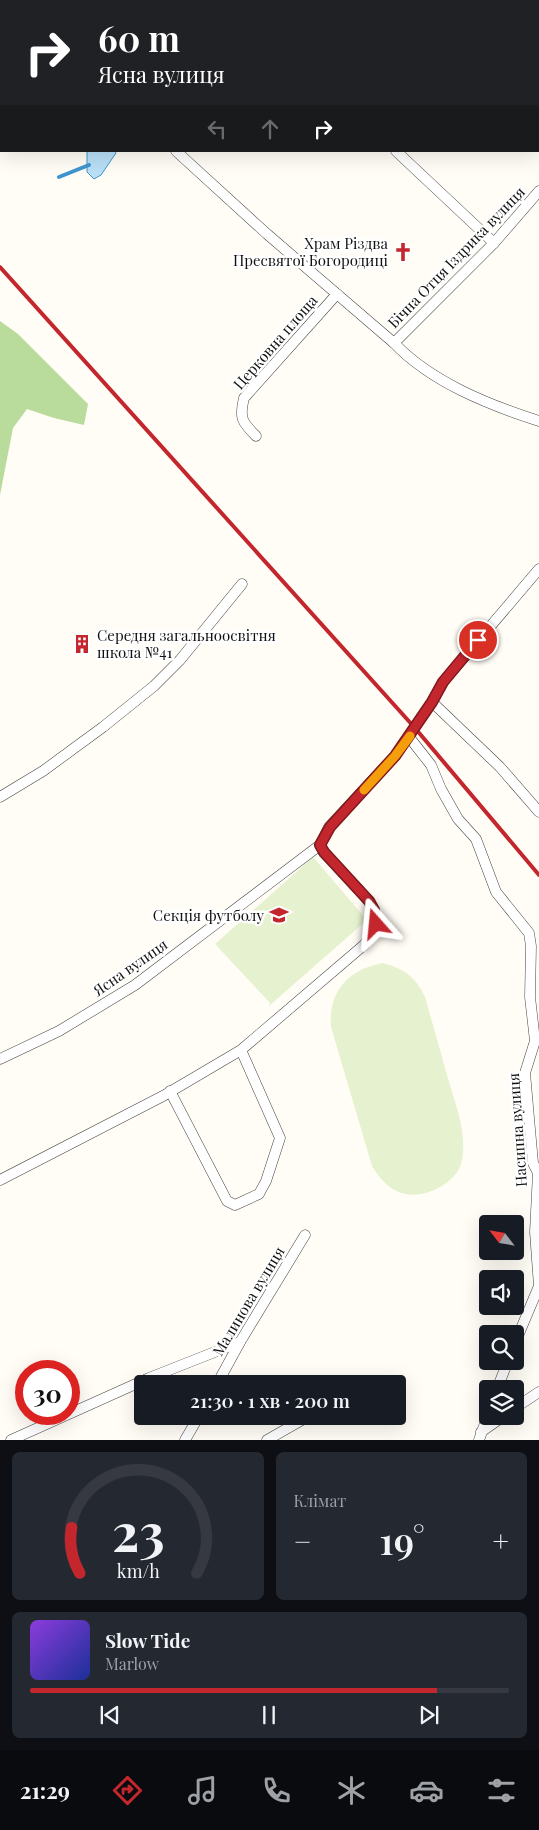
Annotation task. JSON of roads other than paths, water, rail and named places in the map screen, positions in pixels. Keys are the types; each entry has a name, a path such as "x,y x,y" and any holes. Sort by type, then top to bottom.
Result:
{"street":[{"path":"177,152 267,234 394,343 407,357 443,381 512,412 539,421"},
{"path":"397,152 494,243"},
{"name":"Бічна Отця Іздрика вулиця","path":"394,343 494,243 539,191"},
{"name":"Церковна площа","path":"256,436 245,424 240,412 244,398 337,294"},
{"name":"Ясна вулиця","path":"0,1058 59,1031 135,985 320,845 330,827 395,756 432,702 443,682 539,568"},
{"path":"0,797 43,771 116,717 154,686 186,653 242,584"},
{"path":"432,702 500,767 539,812"},
{"name":"Насипна вулиця","path":"409,737 431,765 441,789 458,819 476,839 496,892 529,933 531,946 530,997 535,1041 525,1073 533,1163 538,1172 535,1232 538,1286 522,1325"},
{"path":"0,1180 170,1091 241,1050 364,945 374,933 376,924 374,910 369,901 324,852 320,845"},
{"path":"170,1091 227,1201 235,1205 259,1194 266,1181 280,1138 241,1050"},
{"name":"Малинова вулиця","path":"222,1375 305,1235"},
{"path":"11,1440 149,1378 240,1342"},
{"path":"524,1402 539,1392"},
{"path":"185,1440 194,1425"},
{"path":"267,1440 293,1425"},
{"path":"480,1436 493,1425"}],"water":[{"path":"87,152 116,152 101,175 94,179 87,172"}],"waterway":[{"path":"59,177 89,165"}],"railway":[{"path":"0,267 415,728 539,875"}],"place":[{"name":"Храм Різдва Пресвятої Богородиці","path":"403,252"},
{"name":"Середня загальноосвітня школа №41","path":"82,644"},
{"name":"Секція футболу","path":"279,915"}]}
